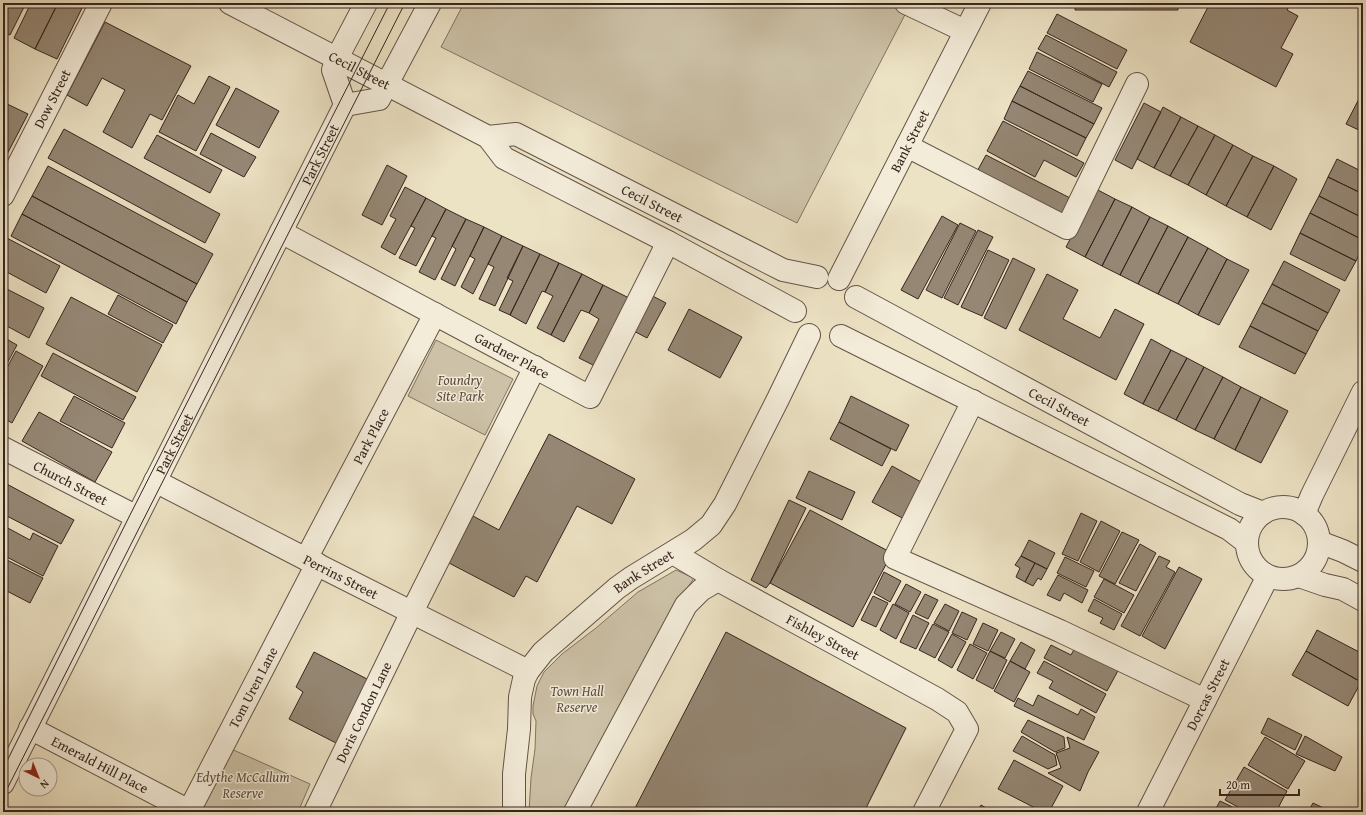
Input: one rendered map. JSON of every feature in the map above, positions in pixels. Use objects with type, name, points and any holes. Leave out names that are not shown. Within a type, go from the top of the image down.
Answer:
[{"type":"street","name":"Dow Street","points":[[4,188],[101,3]]},
{"type":"street","name":"Cecil Street","points":[[230,3],[488,137],[504,158],[668,242],[795,311]]},
{"type":"street","points":[[366,3],[337,58],[334,70],[345,105],[379,99],[430,3]]},
{"type":"street","points":[[906,3],[966,31]]},
{"type":"street","name":"Bank Street","points":[[839,279],[980,3]]},
{"type":"street","points":[[907,146],[1067,228],[1137,84]]},
{"type":"street","name":"Park Street","points":[[3,782],[345,105]]},
{"type":"street","name":"Cecil Street","points":[[488,137],[516,134],[783,270],[817,277]]},
{"type":"street","name":"Gardner Place","points":[[281,232],[590,397],[668,242]]},
{"type":"street","points":[[829,276],[839,279],[851,288],[856,298],[858,308],[855,320],[850,329],[841,336],[831,339],[819,339],[800,327],[795,316],[794,305],[799,291],[807,283],[817,277],[829,276]]},
{"type":"street","name":"Cecil Street","points":[[856,298],[1240,504],[1263,513]]},
{"type":"street","name":"Park Place","points":[[311,562],[435,314]]},
{"type":"street","name":"Bank Street","points":[[514,812],[514,774],[518,742],[520,697],[524,679],[528,671],[535,660],[552,644],[617,588],[693,540],[708,528],[721,511],[809,334]]},
{"type":"street","points":[[841,336],[1229,529],[1246,542]]},
{"type":"street","name":"Doris Condon Lane","points":[[315,812],[412,612],[535,367]]},
{"type":"street","points":[[1304,514],[1363,392]]},
{"type":"street","points":[[973,401],[895,558],[1060,631],[1204,700]]},
{"type":"street","points":[[1095,462],[1109,434]]},
{"type":"street","name":"Church Street","points":[[5,455],[137,517]]},
{"type":"street","name":"Perrins Street","points":[[155,480],[311,562],[528,671]]},
{"type":"street","points":[[1284,507],[1295,509],[1304,514],[1315,526],[1319,542],[1318,552],[1314,562],[1299,576],[1289,579],[1278,579],[1268,576],[1259,570],[1252,562],[1246,542],[1254,520],[1263,513],[1273,508],[1284,507]]},
{"type":"street","points":[[1319,542],[1343,551],[1363,561]]},
{"type":"street","name":"Fishley Street","points":[[673,553],[718,580],[937,699],[957,712],[967,729],[924,812]]},
{"type":"street","name":"Tom Uren Lane","points":[[190,812],[311,562]]},
{"type":"street","name":"Dorcas Street","points":[[1148,812],[1268,576]]},
{"type":"street","points":[[1299,576],[1325,585],[1343,589],[1363,600]]},
{"type":"street","points":[[575,812],[686,605],[701,590],[718,580]]},
{"type":"street","name":"Emerald Hill Place","points":[[30,728],[190,812]]},
{"type":"green space","points":[[464,3],[911,3],[797,223],[441,47]]},
{"type":"green space","name":"Foundry Site Park","points":[[436,340],[513,379],[485,435],[408,396]]},
{"type":"green space","name":"Town Hall Reserve","points":[[676,570],[694,578],[671,613],[567,812],[529,812],[531,778],[535,749],[536,721],[533,714],[533,706],[537,686],[544,672],[562,654],[596,628],[638,592]]},
{"type":"green space","name":"Edythe McCallum Reserve","points":[[229,748],[310,784],[298,812],[200,812]]},
{"type":"building","points":[[4,3],[26,3],[10,35],[3,32]]},
{"type":"building","points":[[31,3],[58,3],[35,49],[14,38]]},
{"type":"building","points":[[58,3],[84,4],[57,59],[35,49]]},
{"type":"building","points":[[1075,3],[1178,3],[1178,10],[1075,10]]},
{"type":"building","points":[[1210,3],[1291,3],[1287,10],[1298,16],[1281,48],[1293,54],[1276,87],[1190,42]]},
{"type":"building","points":[[1057,14],[1127,50],[1117,69],[1047,33]]},
{"type":"building","points":[[105,22],[191,66],[162,120],[150,114],[132,148],[103,132],[125,90],[102,78],[87,106],[67,95]]},
{"type":"building","points":[[1046,35],[1117,72],[1109,87],[1038,49]]},
{"type":"building","points":[[1037,52],[1102,84],[1093,102],[1029,69]]},
{"type":"building","points":[[1028,71],[1102,108],[1094,124],[1020,86]]},
{"type":"building","points":[[209,76],[230,87],[196,151],[159,132],[178,95],[194,104]]},
{"type":"building","points":[[1020,86],[1094,124],[1086,138],[1012,101]]},
{"type":"building","points":[[236,88],[279,111],[259,148],[216,125]]},
{"type":"building","points":[[1363,91],[1363,132],[1346,124]]},
{"type":"building","points":[[1012,101],[1086,138],[1077,156],[1004,119]]},
{"type":"building","points":[[3,102],[28,114],[3,162]]},
{"type":"building","points":[[1144,103],[1161,112],[1132,169],[1115,160]]},
{"type":"building","points":[[1163,107],[1181,117],[1154,168],[1137,159]]},
{"type":"building","points":[[1181,117],[1198,126],[1170,176],[1154,168]]},
{"type":"building","points":[[1003,121],[1084,163],[1076,177],[1044,160],[1035,177],[987,151]]},
{"type":"building","points":[[1198,126],[1215,135],[1188,185],[1170,176]]},
{"type":"building","points":[[64,129],[220,214],[205,243],[48,158]]},
{"type":"building","points":[[211,133],[256,157],[244,177],[200,154]]},
{"type":"building","points":[[157,135],[222,170],[210,193],[144,158]]},
{"type":"building","points":[[1215,135],[1233,145],[1206,195],[1188,185]]},
{"type":"building","points":[[1233,145],[1253,156],[1226,206],[1206,195]]},
{"type":"building","points":[[986,155],[1072,199],[1061,221],[974,177]]},
{"type":"building","points":[[1253,156],[1274,166],[1247,217],[1226,206]]},
{"type":"building","points":[[1337,159],[1363,172],[1363,194],[1328,177]]},
{"type":"building","points":[[387,165],[407,176],[382,225],[362,215]]},
{"type":"building","points":[[48,166],[213,254],[197,284],[32,196]]},
{"type":"building","points":[[1274,166],[1297,179],[1271,230],[1247,217]]},
{"type":"building","points":[[1328,177],[1363,194],[1363,218],[1319,196]]},
{"type":"building","points":[[405,187],[426,198],[395,255],[381,247],[396,219],[390,216]]},
{"type":"building","points":[[1096,189],[1115,199],[1085,257],[1066,247]]},
{"type":"building","points":[[32,196],[197,284],[187,302],[22,214]]},
{"type":"building","points":[[1319,196],[1363,218],[1363,240],[1310,213]]},
{"type":"building","points":[[426,198],[446,209],[416,266],[399,258],[415,228],[411,226]]},
{"type":"building","points":[[1115,199],[1132,207],[1102,266],[1085,257]]},
{"type":"building","points":[[1132,207],[1150,217],[1120,275],[1102,266]]},
{"type":"building","points":[[446,209],[466,219],[435,280],[419,272],[436,238],[432,236]]},
{"type":"building","points":[[1310,213],[1363,240],[1363,247],[1356,261],[1300,233]]},
{"type":"building","points":[[22,214],[187,302],[176,324],[11,236]]},
{"type":"building","points":[[942,216],[958,225],[918,299],[901,290]]},
{"type":"building","points":[[1150,217],[1168,226],[1138,284],[1120,275]]},
{"type":"building","points":[[466,219],[484,227],[455,286],[441,279],[456,249],[452,246]]},
{"type":"building","points":[[960,223],[976,231],[942,298],[926,290]]},
{"type":"building","points":[[1168,226],[1188,237],[1158,294],[1138,284]]},
{"type":"building","points":[[484,227],[502,236],[473,294],[461,287],[475,259],[470,256]]},
{"type":"building","points":[[978,230],[993,237],[958,305],[944,298]]},
{"type":"building","points":[[1300,233],[1356,261],[1345,281],[1290,254]]},
{"type":"building","points":[[3,236],[60,266],[46,293],[3,270]]},
{"type":"building","points":[[502,236],[523,246],[495,306],[479,299],[494,267],[488,264]]},
{"type":"building","points":[[1188,237],[1208,248],[1178,304],[1158,294]]},
{"type":"building","points":[[523,246],[540,254],[510,315],[499,310],[513,281],[507,278]]},
{"type":"building","points":[[1208,248],[1227,259],[1198,315],[1178,304]]},
{"type":"building","points":[[988,250],[1009,260],[982,316],[961,307]]},
{"type":"building","points":[[540,254],[559,263],[545,292],[542,291],[526,324],[510,315]]},
{"type":"building","points":[[1013,258],[1035,269],[1006,329],[984,318]]},
{"type":"building","points":[[1227,259],[1249,270],[1219,325],[1198,315]]},
{"type":"building","points":[[1284,261],[1340,290],[1328,313],[1272,284]]},
{"type":"building","points":[[559,263],[582,274],[551,335],[537,328],[553,296],[545,292]]},
{"type":"building","points":[[582,274],[603,285],[589,313],[581,310],[564,342],[551,335]]},
{"type":"building","points":[[1047,274],[1078,290],[1063,319],[1100,338],[1115,309],[1144,324],[1116,380],[1019,330]]},
{"type":"building","points":[[1272,284],[1328,313],[1318,331],[1262,303]]},
{"type":"building","points":[[603,285],[631,299],[597,367],[579,358],[599,319],[589,313]]},
{"type":"building","points":[[3,287],[44,308],[29,338],[3,324]]},
{"type":"building","points":[[647,293],[666,303],[647,338],[628,328]]},
{"type":"building","points":[[118,295],[173,325],[163,343],[108,314]]},
{"type":"building","points":[[71,297],[162,345],[137,392],[46,344]]},
{"type":"building","points":[[1262,303],[1318,331],[1306,354],[1250,326]]},
{"type":"building","points":[[689,309],[742,337],[720,378],[668,350]]},
{"type":"building","points":[[1250,326],[1306,354],[1295,374],[1239,347]]},
{"type":"building","points":[[3,337],[17,345],[3,371]]},
{"type":"building","points":[[1151,339],[1171,350],[1143,404],[1124,394]]},
{"type":"building","points":[[1171,350],[1187,358],[1158,411],[1143,404]]},
{"type":"building","points":[[16,351],[43,366],[12,423],[3,418],[3,375]]},
{"type":"building","points":[[53,353],[136,397],[123,420],[41,376]]},
{"type":"building","points":[[1187,358],[1204,367],[1176,420],[1158,411]]},
{"type":"building","points":[[1204,367],[1223,377],[1195,430],[1176,420]]},
{"type":"building","points":[[1223,377],[1241,387],[1214,439],[1195,430]]},
{"type":"building","points":[[1241,387],[1261,397],[1235,450],[1214,439]]},
{"type":"building","points":[[74,396],[125,423],[112,448],[60,421]]},
{"type":"building","points":[[851,396],[909,425],[896,451],[839,422]]},
{"type":"building","points":[[1261,397],[1288,411],[1261,463],[1235,450]]},
{"type":"building","points":[[39,412],[112,452],[95,482],[22,441]]},
{"type":"building","points":[[839,422],[891,449],[882,466],[830,439]]},
{"type":"building","points":[[549,434],[635,479],[612,524],[577,506],[537,582],[526,576],[514,597],[449,563],[473,516],[499,530]]},
{"type":"building","points":[[892,466],[923,483],[904,519],[872,502]]},
{"type":"building","points":[[809,471],[855,492],[842,520],[796,498]]},
{"type":"building","points":[[3,482],[74,520],[61,544],[3,514]]},
{"type":"building","points":[[789,500],[806,508],[770,583],[766,588],[751,580]]},
{"type":"building","points":[[810,510],[892,553],[853,627],[770,583]]},
{"type":"building","points":[[1081,513],[1097,521],[1078,561],[1062,554]]},
{"type":"building","points":[[1101,521],[1120,531],[1099,572],[1080,562]]},
{"type":"building","points":[[4,526],[30,540],[33,533],[58,546],[43,576],[3,555]]},
{"type":"building","points":[[1122,532],[1139,540],[1115,584],[1099,576]]},
{"type":"building","points":[[1029,540],[1055,553],[1047,569],[1021,556]]},
{"type":"building","points":[[1140,544],[1156,553],[1136,591],[1119,583]]},
{"type":"building","points":[[1021,556],[1035,563],[1025,582],[1016,577],[1020,568],[1015,565]]},
{"type":"building","points":[[1159,556],[1170,561],[1166,567],[1175,572],[1140,636],[1121,626]]},
{"type":"building","points":[[1065,557],[1094,571],[1086,587],[1057,573]]},
{"type":"building","points":[[3,558],[43,578],[30,603],[3,589]]},
{"type":"building","points":[[1035,563],[1047,569],[1041,580],[1038,578],[1033,586],[1025,582]]},
{"type":"building","points":[[1179,567],[1202,579],[1165,649],[1142,636]]},
{"type":"building","points":[[884,572],[901,581],[890,602],[874,593]]},
{"type":"building","points":[[1058,575],[1088,590],[1082,603],[1064,593],[1060,601],[1047,595]]},
{"type":"building","points":[[1104,579],[1134,595],[1124,613],[1094,597]]},
{"type":"building","points":[[906,584],[921,592],[910,612],[895,604]]},
{"type":"building","points":[[925,594],[938,600],[928,619],[915,613]]},
{"type":"building","points":[[873,596],[888,603],[876,627],[861,620]]},
{"type":"building","points":[[1094,599],[1122,614],[1114,630],[1100,623],[1103,618],[1088,611]]},
{"type":"building","points":[[893,604],[909,613],[896,639],[880,630]]},
{"type":"building","points":[[945,604],[959,611],[949,631],[934,623]]},
{"type":"building","points":[[962,612],[977,619],[967,640],[952,633]]},
{"type":"building","points":[[913,615],[929,623],[916,649],[900,642]]},
{"type":"building","points":[[983,623],[998,630],[988,651],[973,644]]},
{"type":"building","points":[[933,624],[949,632],[935,658],[919,650]]},
{"type":"building","points":[[1317,630],[1363,654],[1363,679],[1361,682],[1306,651]]},
{"type":"building","points":[[726,632],[906,728],[864,812],[633,812]]},
{"type":"building","points":[[1001,632],[1015,639],[1005,658],[990,651]]},
{"type":"building","points":[[952,634],[966,642],[952,668],[938,660]]},
{"type":"building","points":[[1021,642],[1035,650],[1025,669],[1010,661]]},
{"type":"building","points":[[970,644],[987,653],[973,679],[957,670]]},
{"type":"building","points":[[1077,644],[1120,667],[1107,691],[1044,658],[1051,645],[1071,655]]},
{"type":"building","points":[[990,651],[1007,660],[993,689],[976,680]]},
{"type":"building","points":[[1306,651],[1361,682],[1348,706],[1292,675]]},
{"type":"building","points":[[314,652],[373,682],[352,711],[336,743],[289,719],[303,692],[296,687]]},
{"type":"building","points":[[1010,661],[1030,672],[1014,702],[994,691]]},
{"type":"building","points":[[1044,661],[1106,694],[1096,713],[1049,688],[1053,681],[1037,673]]},
{"type":"building","points":[[1038,695],[1078,715],[1081,709],[1095,717],[1084,740],[1014,706],[1018,698],[1033,706]]},
{"type":"building","points":[[1268,718],[1302,735],[1295,750],[1261,733]]},
{"type":"building","points":[[1028,720],[1064,737],[1065,748],[1055,752],[1021,732]]},
{"type":"building","points":[[1022,736],[1055,755],[1057,765],[1048,769],[1013,751]]},
{"type":"building","points":[[1305,736],[1342,757],[1335,771],[1296,754]]},
{"type":"building","points":[[1067,737],[1099,752],[1080,791],[1048,773],[1061,768],[1056,753],[1070,748]]},
{"type":"building","points":[[1265,737],[1305,761],[1288,789],[1248,765]]},
{"type":"building","points":[[1363,738],[1363,748],[1358,746]]},
{"type":"building","points":[[1014,760],[1063,786],[1049,812],[1043,812],[998,789]]},
{"type":"building","points":[[1244,767],[1287,791],[1276,812],[1247,812],[1225,800]]},
{"type":"building","points":[[1220,801],[1243,812],[1214,812]]},
{"type":"building","points":[[1313,803],[1332,812],[1308,812]]},
{"type":"building","points":[[981,805],[993,812],[977,812]]},
{"type":"tram line","points":[[3,769],[390,3]]},
{"type":"tram line","points":[[3,797],[405,3]]}]
